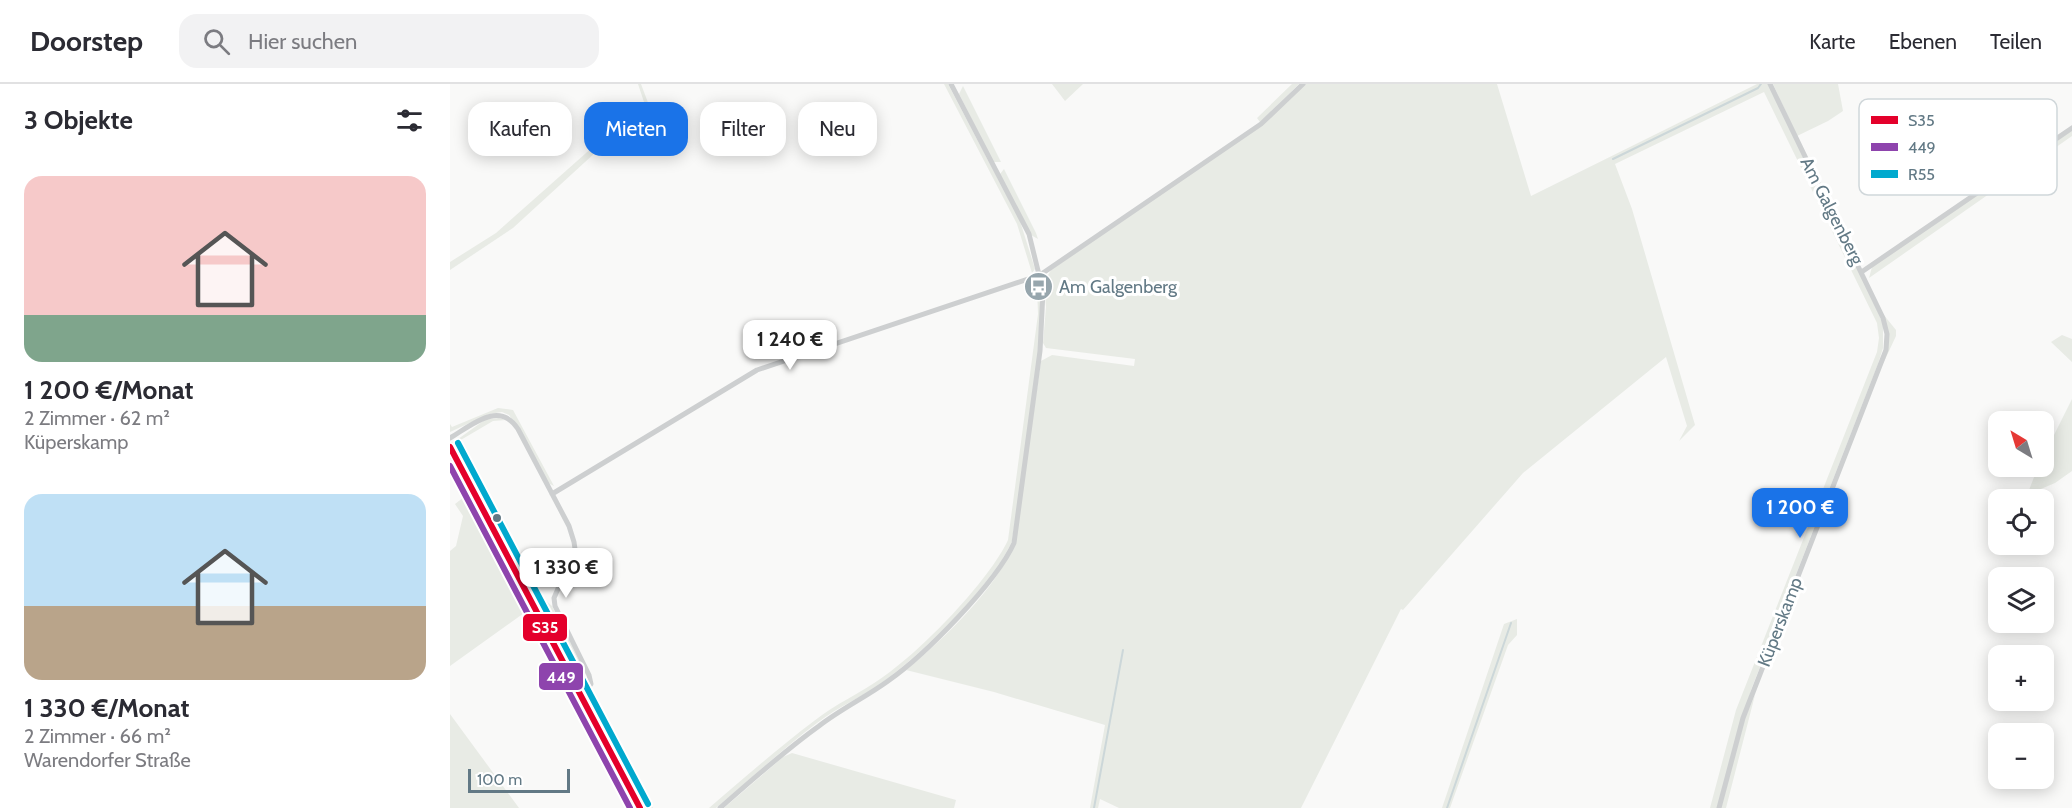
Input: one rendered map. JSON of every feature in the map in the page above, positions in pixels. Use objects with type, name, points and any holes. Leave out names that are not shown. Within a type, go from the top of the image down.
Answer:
[{"type":"main road","points":[[450,447],[640,808]]},
{"type":"street","points":[[720,808],[819,725],[888,681],[909,664],[991,580],[1007,558],[1016,532],[1040,351],[1044,303],[1040,275],[1029,234],[951,84]]},
{"type":"street","points":[[552,494],[757,370],[1040,275],[1261,124],[1303,84]]},
{"type":"street","name":"Am Galgenberg","points":[[1770,84],[1863,271],[1974,195]]},
{"type":"street","name":"Am Galgenberg","points":[[2057,138],[2072,128]]},
{"type":"street","name":"Küperskamp","points":[[1719,808],[1743,718],[1886,350],[1887,334],[1883,318],[1863,271]]},
{"type":"street","points":[[450,438],[487,417],[501,414],[507,416],[518,429],[552,494],[574,542],[573,556],[554,598],[558,618],[589,675],[591,684],[581,695]]},
{"type":"shaded area","points":[[638,84],[641,84],[648,102],[644,102]]},
{"type":"shaded area","points":[[944,84],[948,84],[1020,221],[1035,269],[1032,273],[1017,224]]},
{"type":"shaded area","points":[[1052,84],[1083,84],[1065,101]]},
{"type":"shaded area","points":[[1292,84],[1299,84],[1260,122],[1257,118]]},
{"type":"shaded area","points":[[1305,84],[1497,84],[1531,196],[1757,84],[1768,84],[1860,271],[1883,324],[1883,348],[1751,690],[1717,808],[1710,808],[1736,710],[1877,352],[1879,338],[1877,323],[1764,92],[1615,164],[1632,209],[1695,425],[1679,441],[1687,426],[1666,357],[1523,473],[1403,610],[1401,609],[1301,808],[1119,808],[1100,799],[1098,808],[1090,808],[1105,725],[994,692],[906,670],[953,628],[983,594],[1007,559],[1015,542],[1041,361],[1052,355],[1134,366],[1135,359],[1046,348],[1043,343],[1046,307],[1044,282],[1051,270],[1262,125]]},
{"type":"shaded area","points":[[1773,84],[1838,84],[1843,111],[1797,136]]},
{"type":"shaded area","points":[[963,86],[1001,162],[993,162],[959,94]]},
{"type":"shaded area","points":[[2072,129],[2072,136],[2057,146],[2057,139]]},
{"type":"shaded area","points":[[584,155],[592,156],[513,228],[450,270],[450,262],[496,233]]},
{"type":"shaded area","points":[[1004,169],[1038,239],[1031,235],[1000,174]]},
{"type":"shaded area","points":[[1976,195],[1988,195],[1869,278],[1872,267]]},
{"type":"shaded area","points":[[1031,281],[1038,284],[1041,302],[1038,367],[1012,541],[1003,558],[957,616],[902,667],[879,685],[817,723],[716,808],[709,808],[814,721],[899,665],[953,614],[999,557],[1008,540],[1038,314],[1037,287]]},
{"type":"shaded area","points":[[1883,314],[1896,330],[1896,336],[1882,366],[1887,350]]},
{"type":"shaded area","points":[[2062,335],[2072,339],[2072,362],[2051,342]]},
{"type":"shaded area","points":[[2072,399],[2072,471],[2055,483],[2041,489],[2029,489],[2034,477],[2054,477],[2054,435]]},
{"type":"shaded area","points":[[498,408],[513,410],[554,486],[548,483],[518,427],[509,415],[502,412],[489,414],[450,432],[450,424],[452,427]]},
{"type":"shaded area","points":[[486,419],[506,420],[493,421],[459,441],[506,524],[502,526],[544,599],[552,606],[587,676],[586,687],[583,687],[454,442]]},
{"type":"shaded area","points":[[468,494],[626,794],[624,801],[524,613],[450,666],[450,551],[456,546],[463,516],[455,504]]},
{"type":"shaded area","points":[[1517,619],[1517,635],[1508,645],[1450,808],[1442,808],[1504,624]]},
{"type":"shaded area","points":[[590,692],[653,808],[647,808],[588,696]]},
{"type":"shaded area","points":[[1755,695],[1726,808],[1721,808],[1745,718]]},
{"type":"shaded area","points":[[450,714],[519,808],[450,808]]},
{"type":"shaded area","points":[[792,753],[956,800],[954,808],[724,808],[783,757]]},
{"type":"waterway","points":[[1613,159],[1758,88],[1761,84]]},
{"type":"waterway","points":[[1447,808],[1511,623]]},
{"type":"waterway","points":[[1094,808],[1123,650]]},
{"type":"transit line","name":"R55","points":[[458,443],[648,804]]},
{"type":"transit line","name":"S35","points":[[450,447],[640,808]]},
{"type":"transit line","name":"449","points":[[450,466],[630,808]]},
{"type":"place","name":"Am Galgenberg","points":[[1038,287]]}]
